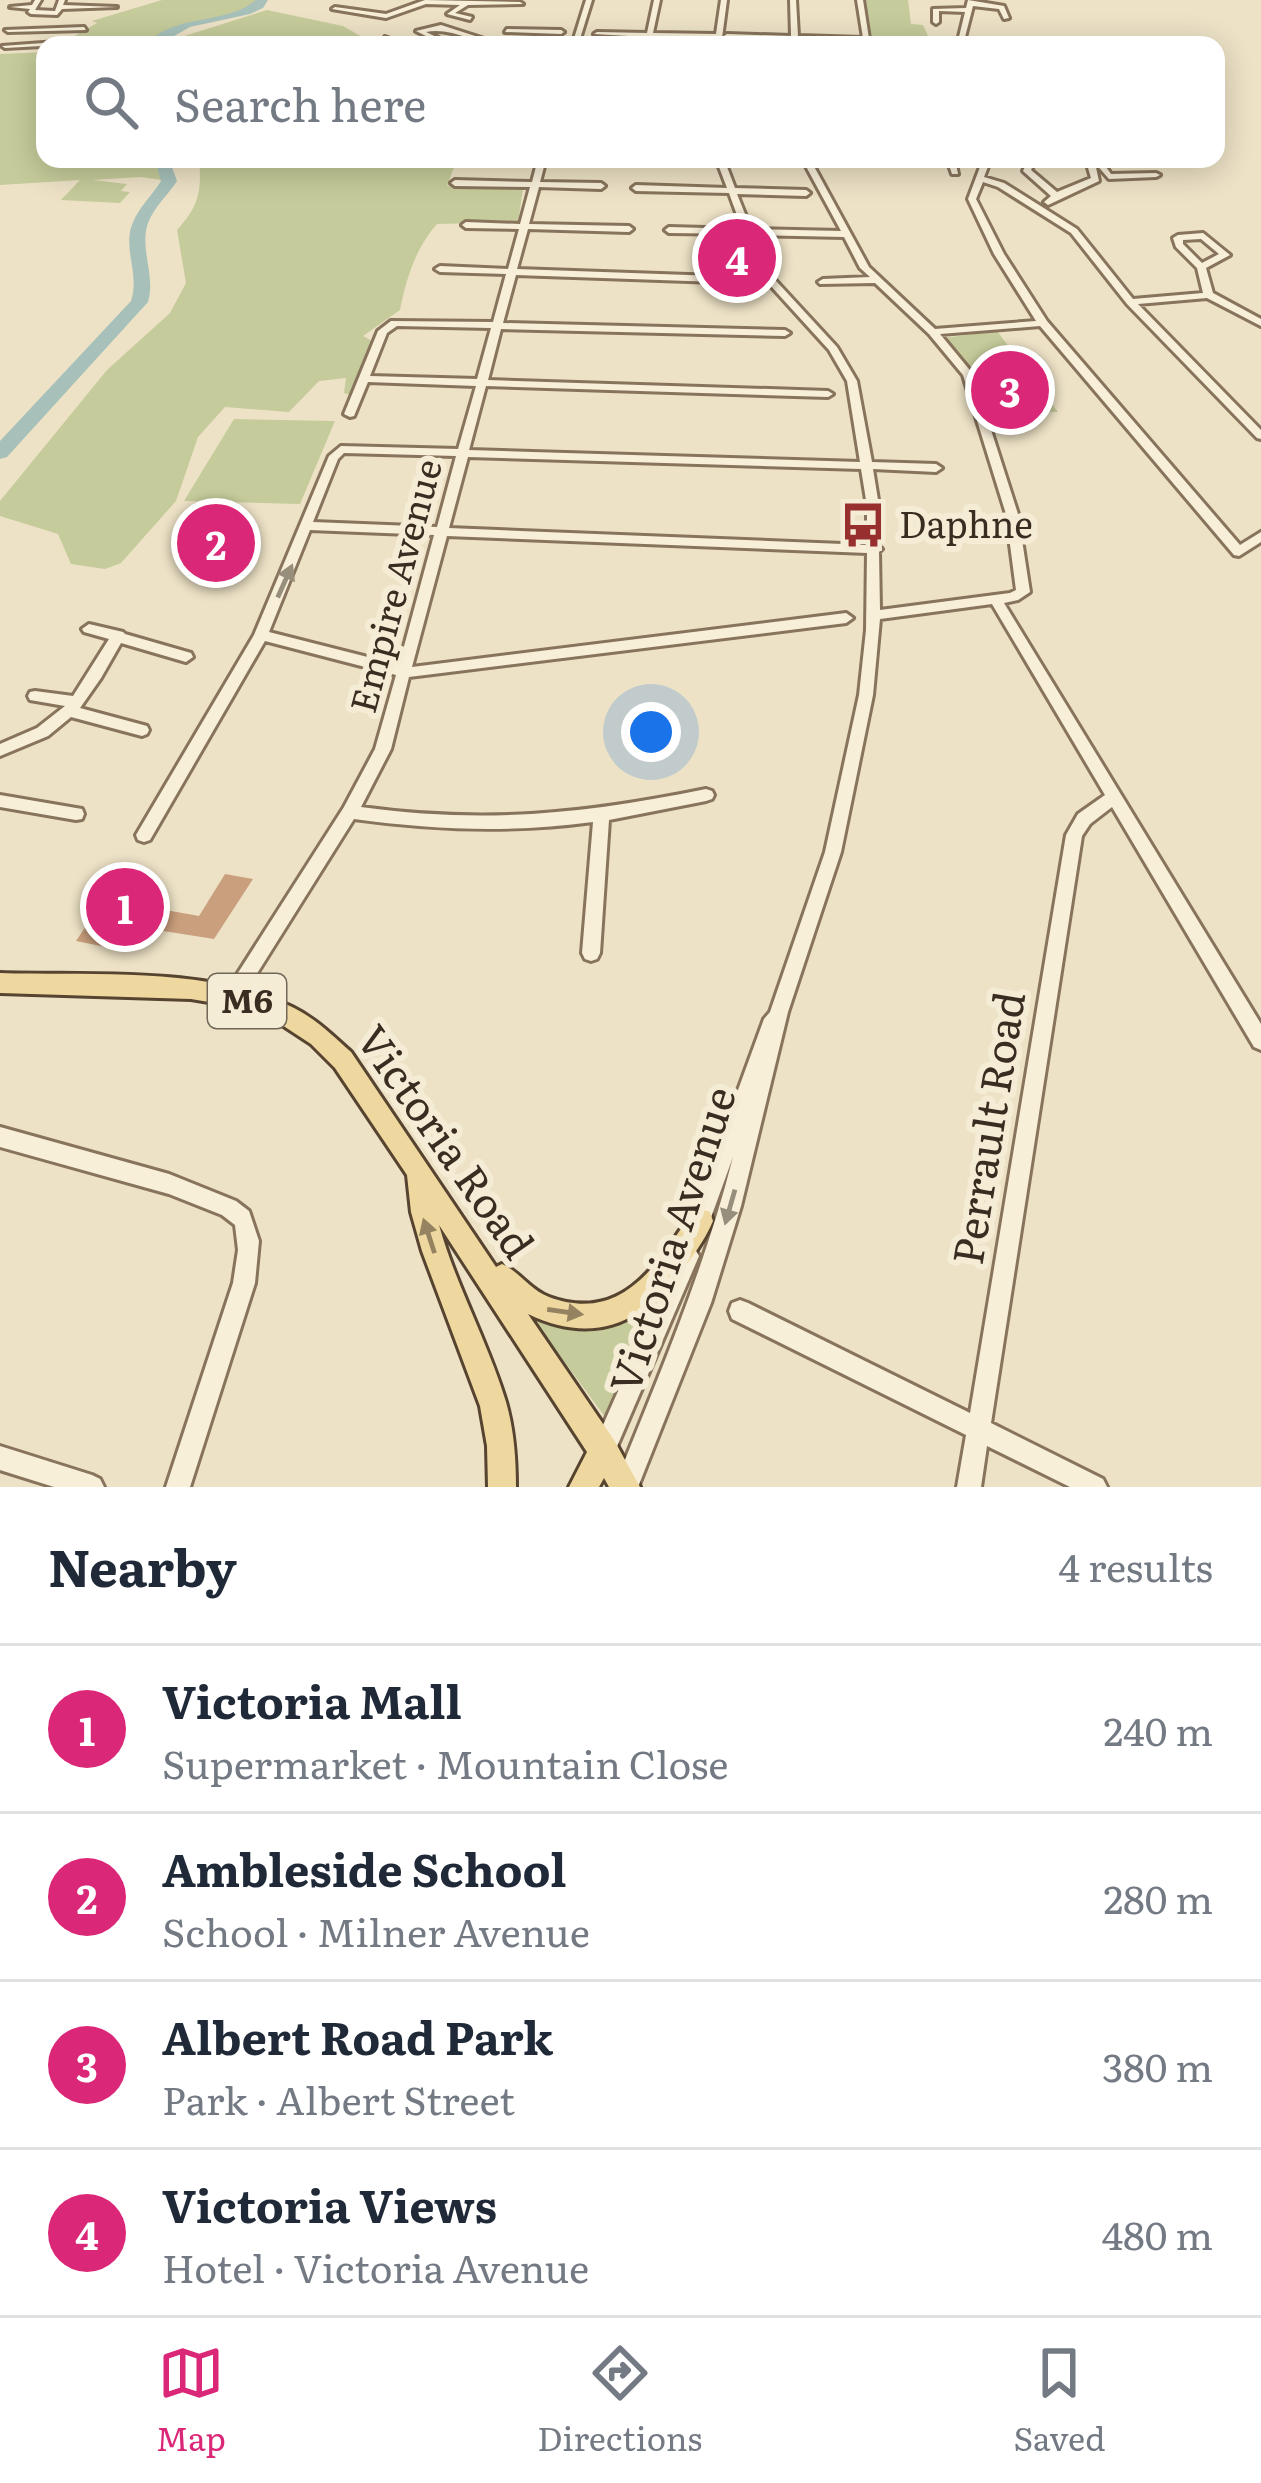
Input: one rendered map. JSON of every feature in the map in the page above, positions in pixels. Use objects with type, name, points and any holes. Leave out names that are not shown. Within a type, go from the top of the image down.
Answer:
[{"type":"main road","name":"Victoria Road","points":[[0,983],[191,989],[233,996],[286,1015],[319,1037],[343,1060],[419,1171],[626,1487]]},
{"type":"main road","points":[[419,1171],[420,1208],[429,1238],[495,1411],[503,1450],[502,1487]]},
{"type":"main road","points":[[472,1250],[494,1265],[512,1290],[536,1306],[566,1314],[605,1313],[634,1303],[650,1289],[701,1221]]},
{"type":"main road","points":[[583,1487],[604,1450]]},
{"type":"street","points":[[578,36],[590,0]]},
{"type":"street","points":[[650,34],[657,0]]},
{"type":"street","points":[[722,36],[724,0]]},
{"type":"street","points":[[793,0],[795,36]]},
{"type":"street","points":[[860,0],[866,36]]},
{"type":"street","points":[[334,9],[383,16],[419,2],[490,10]]},
{"type":"street","points":[[470,18],[450,13],[464,6],[521,2],[504,36]]},
{"type":"street","points":[[14,7],[35,3],[32,12],[114,7]]},
{"type":"street","points":[[962,36],[970,5]]},
{"type":"street","points":[[936,22],[936,6],[1003,7],[1006,17]]},
{"type":"street","points":[[396,12],[413,15]]},
{"type":"street","points":[[11,20],[2,47],[36,45]]},
{"type":"street","points":[[428,36],[418,32],[441,27],[470,36]]},
{"type":"street","points":[[8,30],[84,28]]},
{"type":"street","points":[[507,31],[561,32]]},
{"type":"street","points":[[597,34],[698,36]]},
{"type":"street","name":"Empire Avenue","points":[[233,996],[350,812],[383,749],[539,168]]},
{"type":"street","name":"Victoria Avenue","points":[[626,1487],[700,1303],[779,1012],[836,838],[866,695],[874,615],[876,549],[869,465],[856,395],[844,365],[772,286],[723,168]]},
{"type":"street","points":[[811,168],[866,268],[964,368],[1012,514],[1023,592],[874,615]]},
{"type":"street","points":[[954,168],[955,172]]},
{"type":"street","points":[[984,168],[971,193],[976,208],[1043,323],[1239,552],[1261,536]]},
{"type":"street","points":[[1029,168],[1052,199],[1096,178],[1095,168]]},
{"type":"street","points":[[1101,168],[1109,177],[1156,175]]},
{"type":"street","points":[[980,178],[1000,184],[1074,231],[1130,302],[1261,436]]},
{"type":"street","points":[[455,183],[602,186]]},
{"type":"street","points":[[636,188],[806,193]]},
{"type":"street","points":[[466,225],[629,230]]},
{"type":"street","points":[[669,230],[845,234]]},
{"type":"street","points":[[1201,267],[1225,254],[1199,235],[1178,238],[1201,267],[1209,296]]},
{"type":"street","points":[[440,269],[717,279]]},
{"type":"street","points":[[823,282],[879,280]]},
{"type":"street","points":[[1130,302],[1209,296],[1261,323]]},
{"type":"street","points":[[933,332],[1043,323]]},
{"type":"street","points":[[350,415],[388,325],[785,333]]},
{"type":"street","points":[[367,379],[828,394]]},
{"type":"street","points":[[144,836],[261,635],[333,458],[341,449],[936,468]]},
{"type":"street","points":[[309,526],[876,549]]},
{"type":"street","points":[[995,599],[1261,1041]]},
{"type":"street","points":[[261,635],[405,672],[846,618]]},
{"type":"street","points":[[89,629],[186,657]]},
{"type":"street","points":[[0,749],[40,737],[73,706],[118,635]]},
{"type":"street","points":[[34,695],[142,730]]},
{"type":"street","points":[[350,812],[448,825],[601,819],[706,795]]},
{"type":"street","name":"Perrault Road","points":[[969,1487],[1074,835],[1084,819],[1113,796]]},
{"type":"street","points":[[0,801],[76,814]]},
{"type":"street","points":[[591,953],[601,819]]},
{"type":"street","name":"Victoria Avenue","points":[[604,1450],[701,1221],[762,1043],[779,1012]]},
{"type":"street","points":[[0,1136],[199,1194],[233,1207],[244,1220],[248,1258],[244,1283],[178,1487]]},
{"type":"street","points":[[740,1311],[1095,1487]]},
{"type":"street","points":[[0,1457],[92,1487]]},
{"type":"green space","points":[[162,0],[262,0],[246,11],[187,24],[160,36],[75,36],[97,23],[92,21]]},
{"type":"green space","points":[[862,0],[908,0],[911,24],[923,25],[928,36],[868,36]]},
{"type":"green space","points":[[267,10],[343,26],[360,36],[184,36]]},
{"type":"green space","points":[[36,52],[36,168],[165,168],[169,181],[141,177],[93,180],[127,184],[121,191],[130,192],[120,203],[61,200],[80,180],[0,185],[0,54]]},
{"type":"green space","points":[[199,168],[454,168],[447,186],[523,189],[518,222],[437,224],[413,264],[400,310],[363,336],[372,341],[350,395],[344,393],[346,378],[319,381],[289,412],[225,407],[198,437],[176,501],[121,563],[105,569],[71,564],[58,534],[0,516],[0,501],[107,370],[170,313],[186,283],[177,230],[197,198]]},
{"type":"green space","points":[[997,331],[1058,412],[985,412],[970,369],[944,338]]},
{"type":"green space","points":[[234,419],[335,421],[300,504],[184,501]]},
{"type":"green space","points":[[663,1297],[605,1417],[525,1308],[566,1326],[597,1330],[626,1320]]},
{"type":"building","points":[[225,874],[253,879],[214,939],[138,927],[111,948],[76,941],[104,899],[199,916]]},
{"type":"waterway","points":[[160,36],[187,24],[246,11],[262,0]]},
{"type":"waterway","points":[[0,453],[139,302],[144,280],[138,234],[143,218],[169,181],[165,168]]},
{"type":"place","name":"Victoria Views","points":[[737,258]]},
{"type":"place","name":"Albert Road Park","points":[[1010,390]]},
{"type":"place","name":"Daphne","points":[[863,525]]},
{"type":"place","name":"Ambleside School","points":[[216,543]]},
{"type":"place","name":"Victoria Mall","points":[[125,907]]}]
